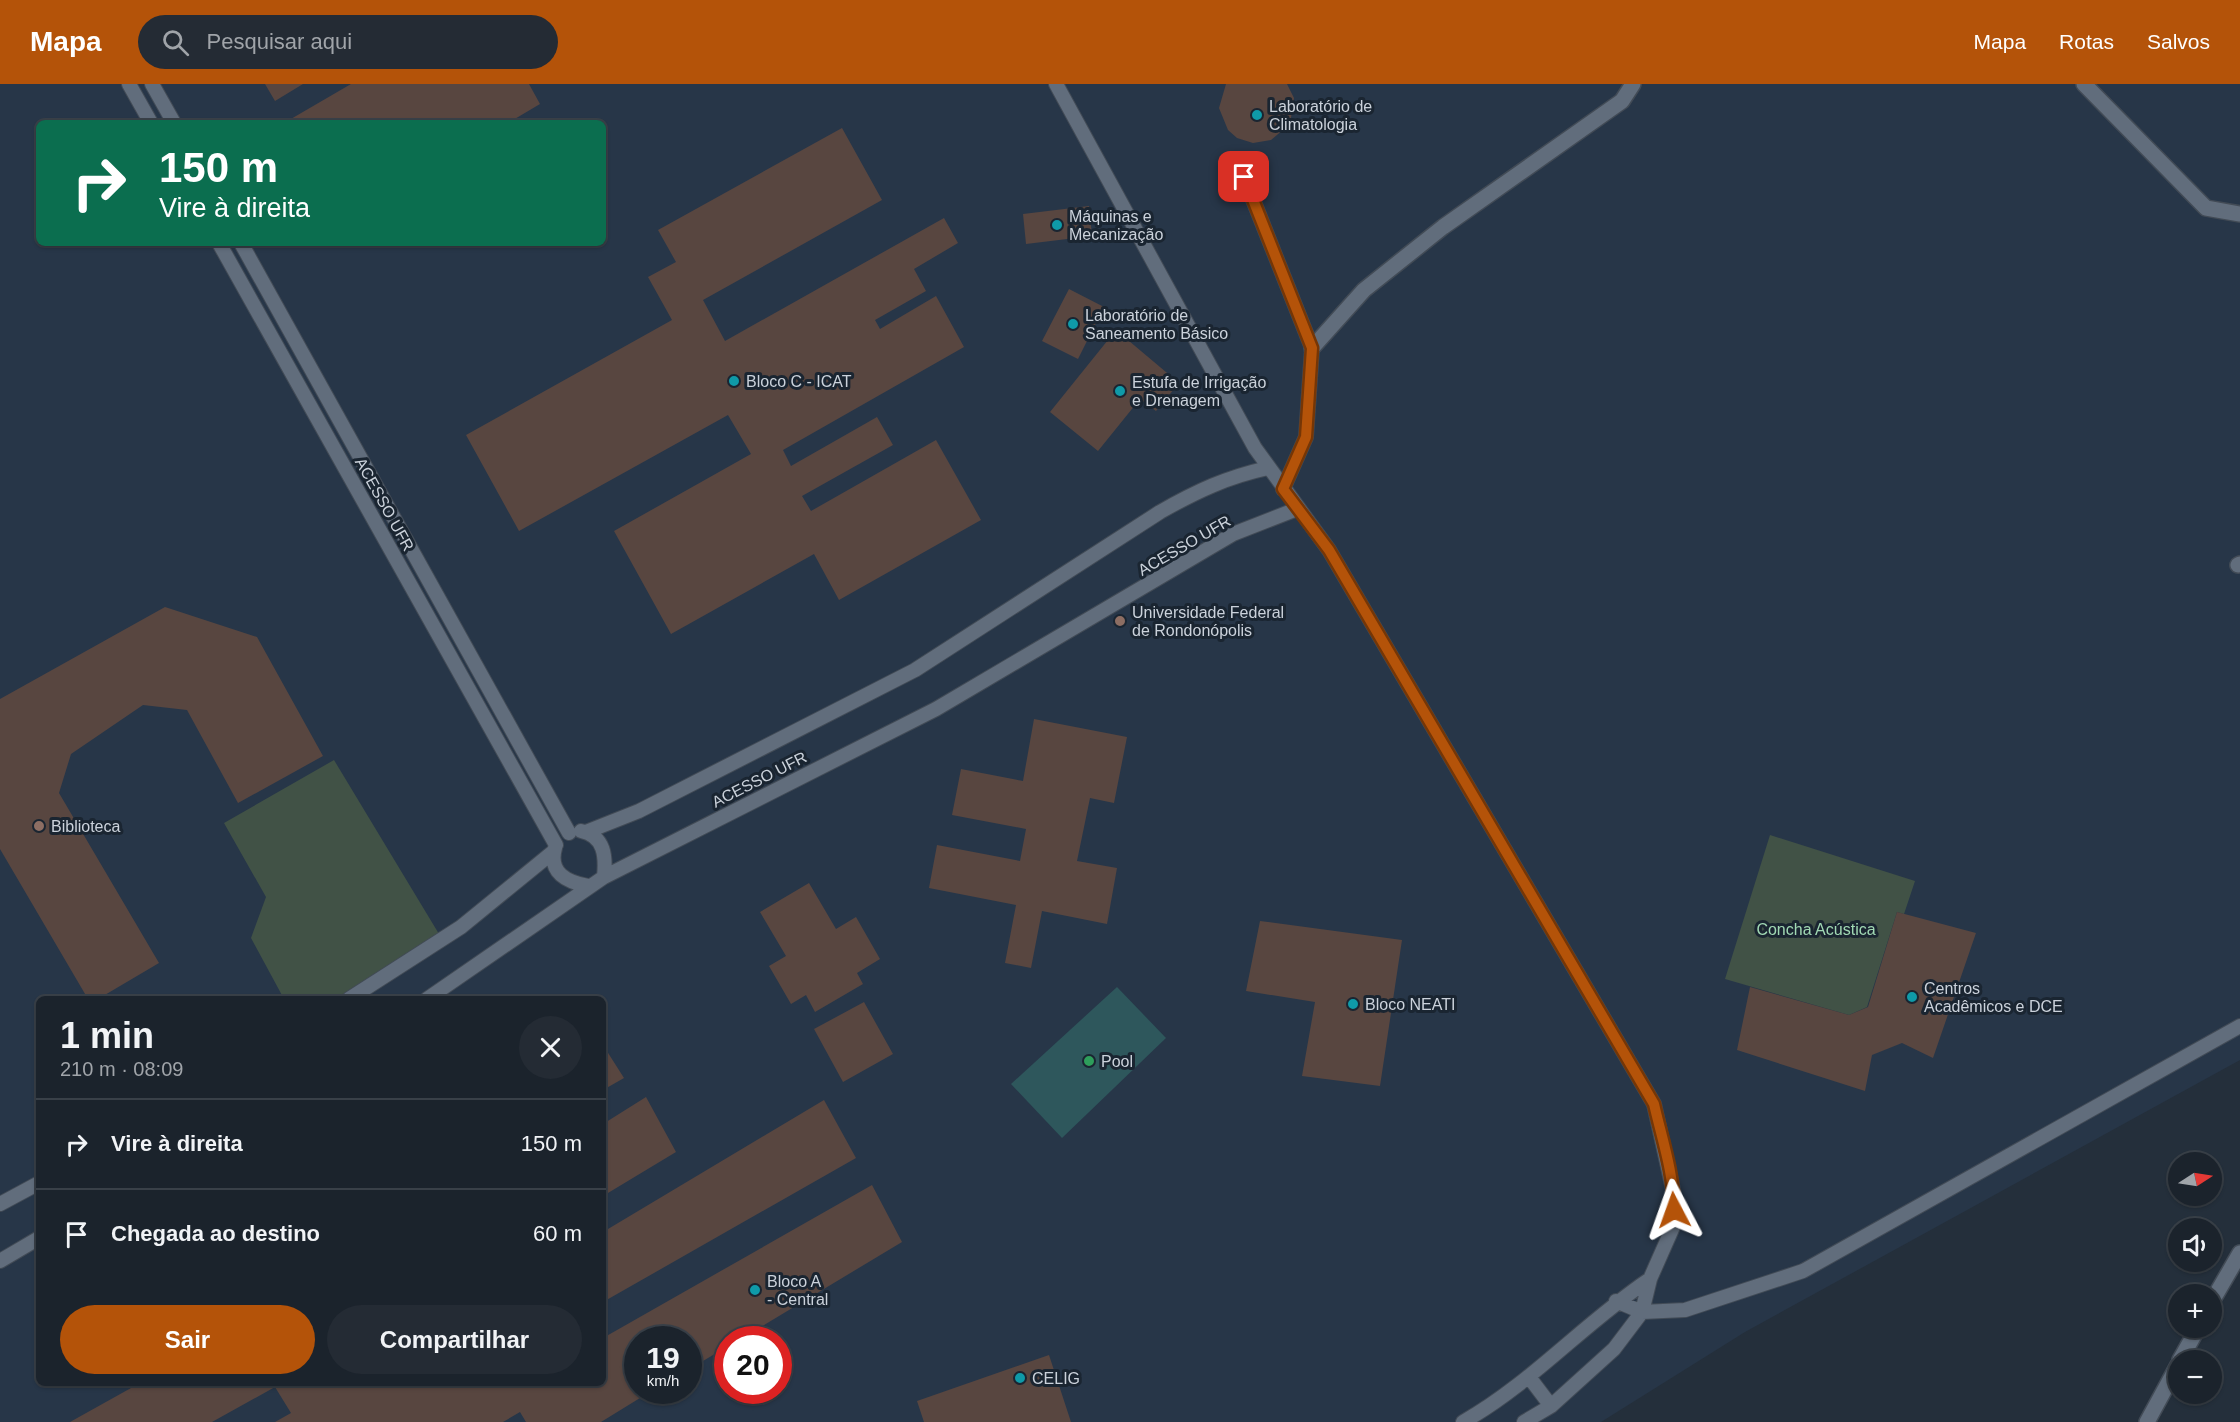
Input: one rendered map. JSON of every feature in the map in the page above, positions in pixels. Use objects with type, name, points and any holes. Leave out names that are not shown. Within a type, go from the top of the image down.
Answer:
[{"type":"street","points":[[1312,348],[1364,291],[1443,227],[1622,101],[1633,84]]},
{"type":"street","points":[[2084,84],[2206,208],[2240,214]]},
{"type":"street","points":[[2222,1284],[2240,1253]]},
{"type":"street","points":[[2148,1422],[2168,1384]]},
{"type":"lane","points":[[129,84],[149,120]]},
{"type":"lane","points":[[152,84],[172,120]]},
{"type":"lane","points":[[1056,84],[1255,448],[1297,509],[1329,550],[1654,1104],[1674,1194],[1673,1227],[1650,1279],[1642,1312],[1614,1349],[1551,1406],[1524,1422]]},
{"type":"lane","points":[[1244,177],[1312,348],[1306,437],[1283,489]]},
{"type":"lane","name":"ACESSO UFR","points":[[221,246],[555,848],[553,862],[564,879],[588,886]]},
{"type":"lane","name":"ACESSO UFR","points":[[243,246],[569,833],[586,832],[639,811],[915,670],[1160,512],[1221,480],[1268,468]]},
{"type":"lane","name":"ACESSO UFR","points":[[431,996],[588,886],[936,709],[1233,534],[1297,509]]},
{"type":"lane","points":[[586,832],[594,836],[603,848],[604,877]]},
{"type":"lane","points":[[355,996],[461,927],[555,848],[569,833]]},
{"type":"lane","points":[[1616,1301],[1642,1312],[1685,1310],[1803,1270],[2240,1026]]},
{"type":"lane","points":[[0,1204],[36,1185]]},
{"type":"lane","points":[[0,1261],[36,1240]]},
{"type":"lane","points":[[1463,1422],[1529,1377],[1616,1301],[1650,1279]]},
{"type":"lane","points":[[1529,1377],[1551,1406]]},
{"type":"shaded area","name":"Universidade Federal de Rondonópolis","points":[[0,84],[2240,84],[2240,1060],[1745,1332],[1601,1422],[0,1422]]},
{"type":"shaded area","name":"Pool","points":[[1117,987],[1166,1038],[1062,1138],[1011,1084]]},
{"type":"green space","points":[[334,760],[439,934],[341,996],[282,996],[251,938],[266,897],[224,823]]},
{"type":"green space","name":"Concha Acústica","points":[[1770,835],[1915,881],[1904,914],[1897,912],[1867,1007],[1849,1015],[1725,979]]},
{"type":"building","points":[[265,84],[303,84],[275,101]]},
{"type":"building","points":[[351,84],[529,84],[540,104],[513,120],[289,120]]},
{"type":"building","name":"Laboratório de Climatologia","points":[[1226,84],[1287,84],[1294,98],[1290,124],[1271,140],[1253,143],[1237,138],[1228,130],[1219,108]]},
{"type":"building","name":"Bloco C - ICAT","points":[[842,128],[882,200],[703,300],[725,341],[944,218],[958,243],[914,269],[926,291],[875,320],[880,329],[936,296],[964,347],[783,450],[791,466],[877,417],[893,445],[802,496],[811,511],[936,440],[981,520],[839,600],[814,554],[671,634],[614,531],[751,454],[728,415],[519,531],[466,435],[672,320],[648,277],[676,262],[658,230]]},
{"type":"building","name":"Máquinas e Mecanização","points":[[1089,206],[1092,236],[1026,244],[1023,214]]},
{"type":"building","name":"Laboratório de Saneamento Básico","points":[[1069,289],[1104,307],[1078,359],[1042,341]]},
{"type":"building","name":"Estufa de Irrigação e Drenagem","points":[[1116,330],[1179,383],[1156,411],[1140,399],[1098,451],[1050,412]]},
{"type":"building","name":"Biblioteca","points":[[165,607],[257,637],[323,756],[238,803],[187,710],[143,705],[71,754],[59,793],[159,963],[103,996],[86,996],[0,849],[0,699]]},
{"type":"building","points":[[1034,719],[1127,737],[1114,803],[1090,798],[1077,861],[1117,868],[1107,924],[1042,911],[1031,968],[1005,963],[1016,905],[929,888],[937,845],[1020,861],[1026,829],[952,815],[961,769],[1023,781]]},
{"type":"building","points":[[809,883],[836,929],[856,917],[880,959],[857,973],[863,984],[815,1012],[806,995],[791,1004],[769,966],[786,956],[760,912]]},
{"type":"building","name":"Centros Acadêmicos e DCE","points":[[1897,912],[1976,933],[1933,1058],[1902,1043],[1872,1055],[1865,1091],[1737,1050],[1750,987],[1849,1015],[1868,1007]]},
{"type":"building","name":"Bloco NEATI","points":[[1260,921],[1402,940],[1380,1086],[1302,1076],[1315,1002],[1246,991]]},
{"type":"building","points":[[864,1002],[893,1054],[843,1082],[814,1029]]},
{"type":"building","points":[[606,1050],[624,1078],[606,1088]]},
{"type":"building","points":[[646,1097],[676,1152],[606,1194],[606,1122]]},
{"type":"building","points":[[824,1100],[856,1158],[606,1300],[606,1230]]},
{"type":"building","name":"Bloco A - Central","points":[[872,1185],[902,1242],[762,1326],[714,1326],[714,1354],[702,1362],[702,1326],[624,1326]]},
{"type":"building","name":"Bloco A - Central","points":[[624,1326],[624,1404],[630,1404],[601,1422],[526,1422],[520,1412],[503,1422],[275,1422],[291,1413],[275,1387],[212,1422],[70,1422],[135,1386],[606,1386],[606,1336]]},
{"type":"building","name":"CELIG","points":[[1049,1355],[1071,1422],[924,1422],[917,1401]]},
{"type":"place","name":"Laboratório de Climatologia","points":[[1257,115]]},
{"type":"place","name":"Máquinas e Mecanização","points":[[1057,225]]},
{"type":"place","name":"Laboratório de Saneamento Básico","points":[[1073,324]]},
{"type":"place","name":"Bloco C - ICAT","points":[[734,381]]},
{"type":"place","name":"Estufa de Irrigação e Drenagem","points":[[1120,391]]},
{"type":"place","name":"Universidade Federal de Rondonópolis","points":[[1120,621]]},
{"type":"place","name":"Biblioteca","points":[[39,826]]},
{"type":"place","name":"Centros Acadêmicos e DCE","points":[[1912,997]]},
{"type":"place","name":"Bloco NEATI","points":[[1353,1004]]},
{"type":"place","name":"Pool","points":[[1089,1061]]},
{"type":"place","name":"Bloco A - Central","points":[[755,1290]]},
{"type":"place","name":"CELIG","points":[[1020,1378]]},
{"type":"route","points":[[1244,177],[1312,348],[1306,437],[1283,489],[1329,550],[1654,1104],[1667,1155],[1674,1194],[1674,1210]]}]
